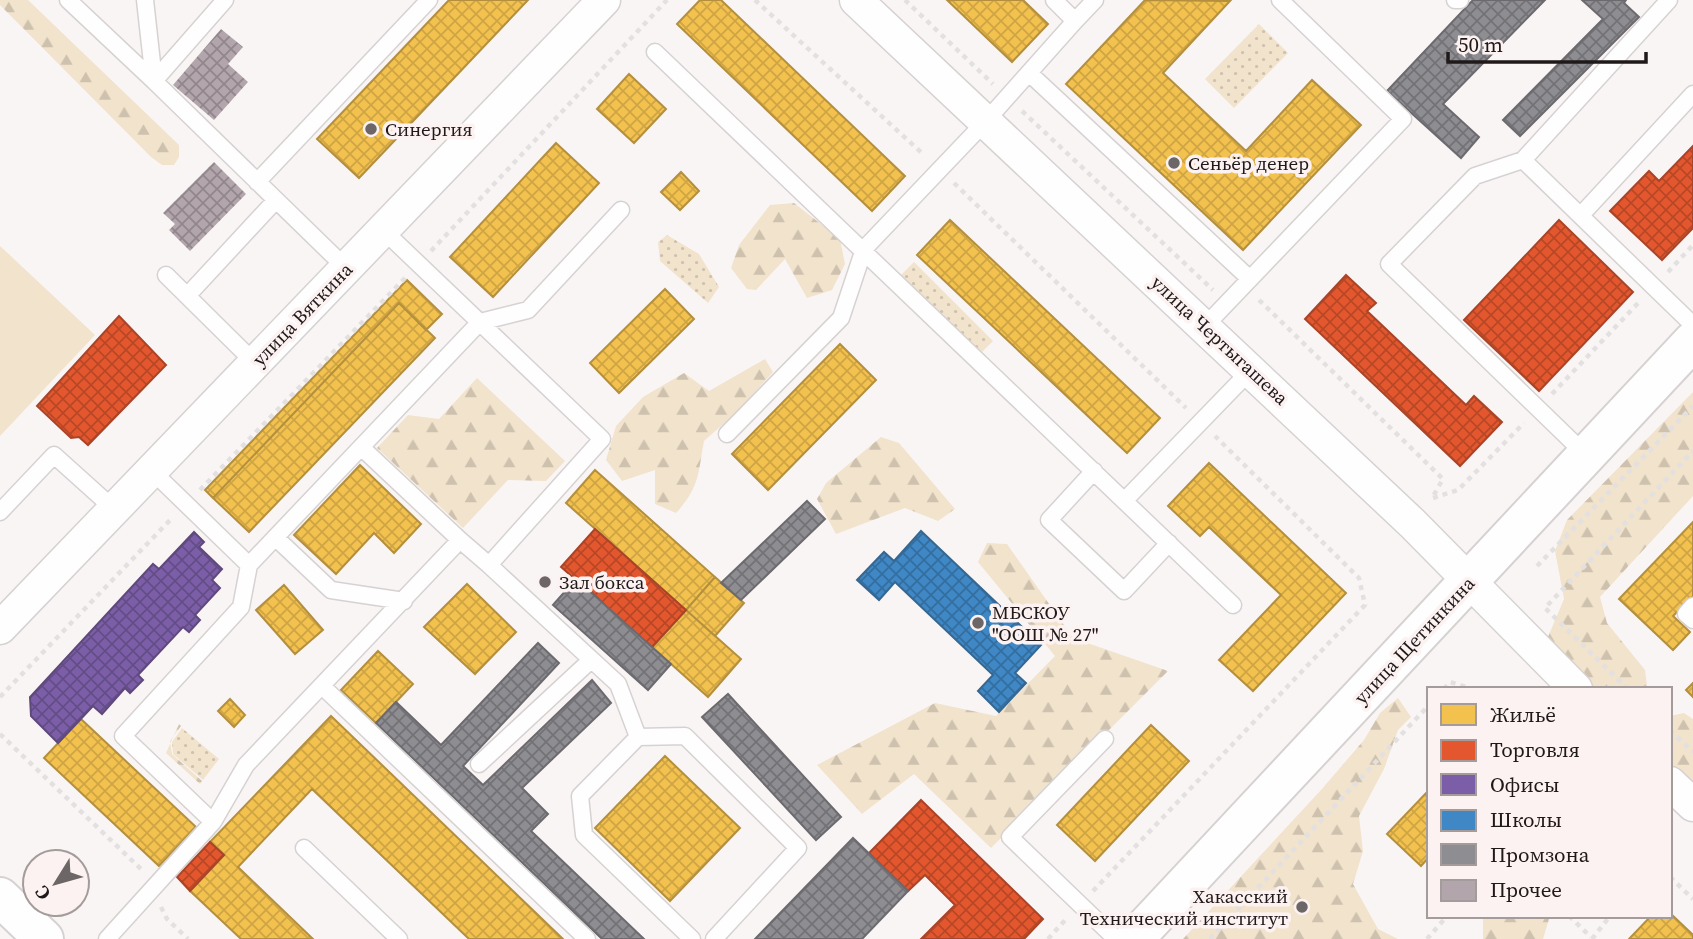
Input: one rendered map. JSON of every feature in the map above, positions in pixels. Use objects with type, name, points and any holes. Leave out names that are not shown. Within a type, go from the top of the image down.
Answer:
[{"type":"main road","name":"улица Щетинкина","points":[[1134,939],[1693,341]]},
{"type":"main road","points":[[4,909],[44,939]]},
{"type":"street","name":"улица Вяткина","points":[[0,628],[604,0]]},
{"type":"street","name":"улица Чертыгашева","points":[[856,0],[1412,523],[1574,687]]},
{"type":"street","points":[[1672,785],[1693,805]]},
{"type":"lane","points":[[68,0],[346,268]]},
{"type":"lane","points":[[145,0],[154,81]]},
{"type":"lane","points":[[154,81],[225,0]]},
{"type":"lane","points":[[257,182],[429,0]]},
{"type":"lane","points":[[1054,0],[1075,21]]},
{"type":"lane","points":[[727,434],[841,318],[864,249],[986,121],[1094,0]]},
{"type":"lane","points":[[1205,326],[1403,119],[1280,0]]},
{"type":"lane","points":[[1585,454],[1389,264],[1475,176],[1523,160],[1670,0]]},
{"type":"lane","points":[[655,52],[864,249],[1233,605]]},
{"type":"lane","points":[[1029,73],[1250,279]]},
{"type":"lane","points":[[1581,215],[1693,94]]},
{"type":"lane","points":[[1523,160],[1655,285],[1693,325]]},
{"type":"lane","points":[[187,296],[276,200]]},
{"type":"lane","points":[[213,822],[123,736],[241,607],[249,565],[480,323],[528,310],[621,210]]},
{"type":"lane","points":[[383,230],[602,439],[489,565]]},
{"type":"lane","points":[[166,275],[255,363]]},
{"type":"lane","points":[[1125,500],[1251,369]]},
{"type":"lane","points":[[361,447],[618,684],[638,737]]},
{"type":"lane","points":[[0,512],[54,455],[114,509]]},
{"type":"lane","points":[[151,470],[249,565]]},
{"type":"lane","points":[[1094,471],[1049,520],[1124,591],[1169,543]]},
{"type":"lane","points":[[276,538],[331,590],[404,601]]},
{"type":"lane","points":[[107,939],[213,822],[246,765],[460,540]]},
{"type":"lane","points":[[1693,606],[1686,614],[1693,620]]},
{"type":"lane","points":[[479,764],[591,660]]},
{"type":"lane","points":[[323,687],[587,939]]},
{"type":"lane","points":[[692,939],[584,835],[580,796],[638,737],[685,736],[799,848],[714,939]]},
{"type":"lane","points":[[1105,739],[1010,837],[1116,939]]},
{"type":"lane","points":[[304,848],[400,939]]},
{"type":"path","points":[[0,696],[419,263],[667,0]]},
{"type":"path","points":[[754,0],[939,169],[1359,578],[1365,605],[1048,939]]},
{"type":"path","points":[[905,0],[1227,303],[1254,295],[1443,479],[1432,498],[1458,490],[1693,245]]},
{"type":"path","points":[[1537,566],[1693,406]]},
{"type":"path","points":[[1626,687],[1545,608],[1693,451]]},
{"type":"path","points":[[1446,687],[1450,682],[1466,687]]},
{"type":"path","points":[[1210,939],[1427,707]]},
{"type":"path","points":[[1672,732],[1693,752]]},
{"type":"path","points":[[0,734],[142,870],[167,919],[188,939]]},
{"type":"path","points":[[1672,879],[1693,899]]},
{"type":"path","points":[[1427,939],[1445,918]]},
{"type":"path","points":[[1571,918],[1592,938],[1608,918]]},
{"type":"green space","points":[[0,0],[28,0],[179,145],[179,157],[174,165],[162,165],[151,157],[0,5]]},
{"type":"green space","points":[[1259,24],[1288,53],[1234,108],[1205,79]]},
{"type":"green space","points":[[794,203],[840,239],[845,264],[832,290],[807,298],[785,259],[756,290],[747,289],[731,268],[739,245],[770,205]]},
{"type":"green space","points":[[667,235],[699,254],[719,287],[708,303],[660,261],[658,242]]},
{"type":"green space","points":[[0,246],[95,335],[0,436]]},
{"type":"green space","points":[[914,262],[993,341],[980,354],[901,275]]},
{"type":"green space","points":[[765,359],[773,372],[739,410],[704,441],[694,487],[676,513],[655,504],[655,470],[622,481],[606,460],[616,426],[643,397],[684,373],[709,391]]},
{"type":"green space","points":[[477,378],[565,461],[546,481],[508,480],[463,528],[377,448],[408,415],[439,419]]},
{"type":"green space","points":[[1693,392],[1693,496],[1600,597],[1607,623],[1645,670],[1647,686],[1583,687],[1545,644],[1564,599],[1555,551],[1567,520]]},
{"type":"green space","points":[[881,437],[899,443],[955,509],[938,521],[905,508],[836,534],[817,499],[826,483]]},
{"type":"green space","points":[[987,543],[1007,544],[1073,638],[1168,671],[991,848],[914,774],[862,814],[817,765],[935,703],[996,716],[1055,656],[978,562]]},
{"type":"green space","points":[[1398,698],[1411,717],[1398,730],[1384,769],[1359,816],[1363,851],[1353,884],[1378,929],[1398,939],[1183,939],[1321,790],[1364,740],[1380,713]]},
{"type":"green space","points":[[1684,713],[1693,719],[1693,794],[1672,774],[1672,716]]},
{"type":"green space","points":[[182,728],[219,759],[203,780],[173,754],[172,742]]},
{"type":"green space","points":[[170,743],[172,754],[202,781],[200,784],[166,753]]},
{"type":"green space","points":[[1483,918],[1549,919],[1543,939],[1483,939]]},
{"type":"building: Жильё","points":[[449,0],[528,0],[359,178],[317,139]]},
{"type":"building: Жильё","points":[[700,0],[721,0],[905,176],[872,211],[677,24]]},
{"type":"building: Жильё","points":[[947,0],[1023,0],[1048,24],[1012,62]]},
{"type":"building: Жильё","points":[[1145,0],[1230,1],[1163,73],[1246,151],[1312,80],[1361,125],[1243,250],[1066,84]]},
{"type":"building: Жильё","points":[[629,74],[666,109],[634,143],[597,109]]},
{"type":"building: Жильё","points":[[556,143],[599,183],[493,297],[450,257]]},
{"type":"building: Жильё","points":[[681,172],[699,191],[680,210],[661,192]]},
{"type":"building: Жильё","points":[[950,220],[1160,418],[1127,453],[917,255]]},
{"type":"building: Жильё","points":[[407,280],[442,314],[426,330],[399,303],[213,498],[205,490]]},
{"type":"building: Жильё","points":[[665,289],[694,319],[619,393],[590,363]]},
{"type":"building: Жильё","points":[[399,303],[435,338],[249,532],[213,498]]},
{"type":"building: Жильё","points":[[840,344],[876,380],[768,490],[732,454]]},
{"type":"building: Жильё","points":[[1209,463],[1346,593],[1253,691],[1219,660],[1281,595],[1209,527],[1200,536],[1168,506]]},
{"type":"building: Жильё","points":[[360,465],[421,524],[394,553],[374,533],[336,574],[294,535]]},
{"type":"building: Жильё","points":[[595,470],[715,577],[686,610],[566,503]]},
{"type":"building: Жильё","points":[[1693,522],[1693,596],[1673,616],[1690,632],[1673,650],[1619,599]]},
{"type":"building: Жильё","points":[[715,577],[744,603],[715,636],[686,610]]},
{"type":"building: Жильё","points":[[467,584],[516,632],[475,674],[424,627]]},
{"type":"building: Жильё","points":[[284,585],[323,630],[295,654],[256,610]]},
{"type":"building: Жильё","points":[[686,610],[741,659],[708,697],[652,647]]},
{"type":"building: Жильё","points":[[378,651],[413,684],[376,723],[341,690]]},
{"type":"building: Жильё","points":[[1693,683],[1693,697],[1686,690]]},
{"type":"building: Жильё","points":[[230,699],[245,715],[234,727],[218,711]]},
{"type":"building: Жильё","points":[[331,716],[563,939],[469,939],[312,789],[238,867],[313,939],[241,939],[190,891],[224,855],[210,842]]},
{"type":"building: Жильё","points":[[81,719],[196,827],[159,866],[44,758]]},
{"type":"building: Жильё","points":[[1151,725],[1189,761],[1095,861],[1057,825]]},
{"type":"building: Жильё","points":[[665,756],[740,828],[670,901],[595,828]]},
{"type":"building: Жильё","points":[[1427,792],[1427,859],[1421,866],[1387,834]]},
{"type":"building: Жильё","points":[[1672,915],[1693,935],[1693,939],[1629,939],[1649,918],[1672,918]]},
{"type":"building: Торговля","points":[[1693,146],[1693,228],[1662,260],[1610,211],[1649,171],[1659,181]]},
{"type":"building: Торговля","points":[[1559,220],[1633,292],[1539,391],[1464,320]]},
{"type":"building: Торговля","points":[[1346,275],[1376,303],[1367,311],[1466,405],[1474,396],[1502,422],[1460,466],[1305,319]]},
{"type":"building: Торговля","points":[[119,316],[166,365],[88,445],[79,437],[71,438],[37,406]]},
{"type":"building: Торговля","points":[[595,529],[686,610],[652,647],[561,567]]},
{"type":"building: Торговля","points":[[921,800],[1043,919],[1024,939],[921,939],[955,905],[925,875],[908,891],[869,853]]},
{"type":"building: Торговля","points":[[210,842],[224,855],[190,891],[177,877]]},
{"type":"building: Офисы","points":[[194,532],[204,542],[199,547],[222,569],[212,580],[220,588],[195,615],[200,620],[189,632],[183,627],[138,675],[143,680],[130,693],[125,688],[102,714],[93,706],[58,743],[31,716],[30,697],[153,564],[159,569]]},
{"type":"building: Школы","name":"МБСКОУ \"ООШ № 27\"","points":[[921,531],[1041,645],[1015,673],[1026,683],[999,712],[978,691],[993,675],[895,582],[879,600],[857,580],[884,552],[894,561]]},
{"type":"building: Промзона","points":[[1473,0],[1545,0],[1443,104],[1479,137],[1461,158],[1387,91]]},
{"type":"building: Промзона","points":[[1582,0],[1626,0],[1624,3],[1639,17],[1520,136],[1503,120],[1603,19]]},
{"type":"building: Промзона","points":[[807,501],[825,519],[741,600],[721,583]]},
{"type":"building: Промзона","points":[[576,579],[671,664],[648,690],[553,605]]},
{"type":"building: Промзона","points":[[538,643],[559,663],[463,766],[483,785],[592,680],[611,703],[522,788],[548,814],[531,831],[644,939],[602,939],[376,723],[396,702],[441,745]]},
{"type":"building: Промзона","points":[[728,694],[841,817],[816,840],[702,717]]},
{"type":"building: Промзона","points":[[853,838],[908,891],[862,939],[755,939]]},
{"type":"building: Прочее","points":[[221,29],[243,47],[228,64],[248,82],[214,120],[173,85]]},
{"type":"building: Прочее","points":[[214,162],[246,194],[190,251],[169,230],[175,224],[163,213]]},
{"type":"place","name":"Синергия","points":[[371,129]]},
{"type":"place","name":"Сеньёр денер","points":[[1174,163]]},
{"type":"place","name":"Зал бокса","points":[[545,582]]},
{"type":"place","name":"МБСКОУ \"ООШ № 27\"","points":[[978,623]]},
{"type":"place","name":"Хакасский Технический институт","points":[[1302,907]]}]
